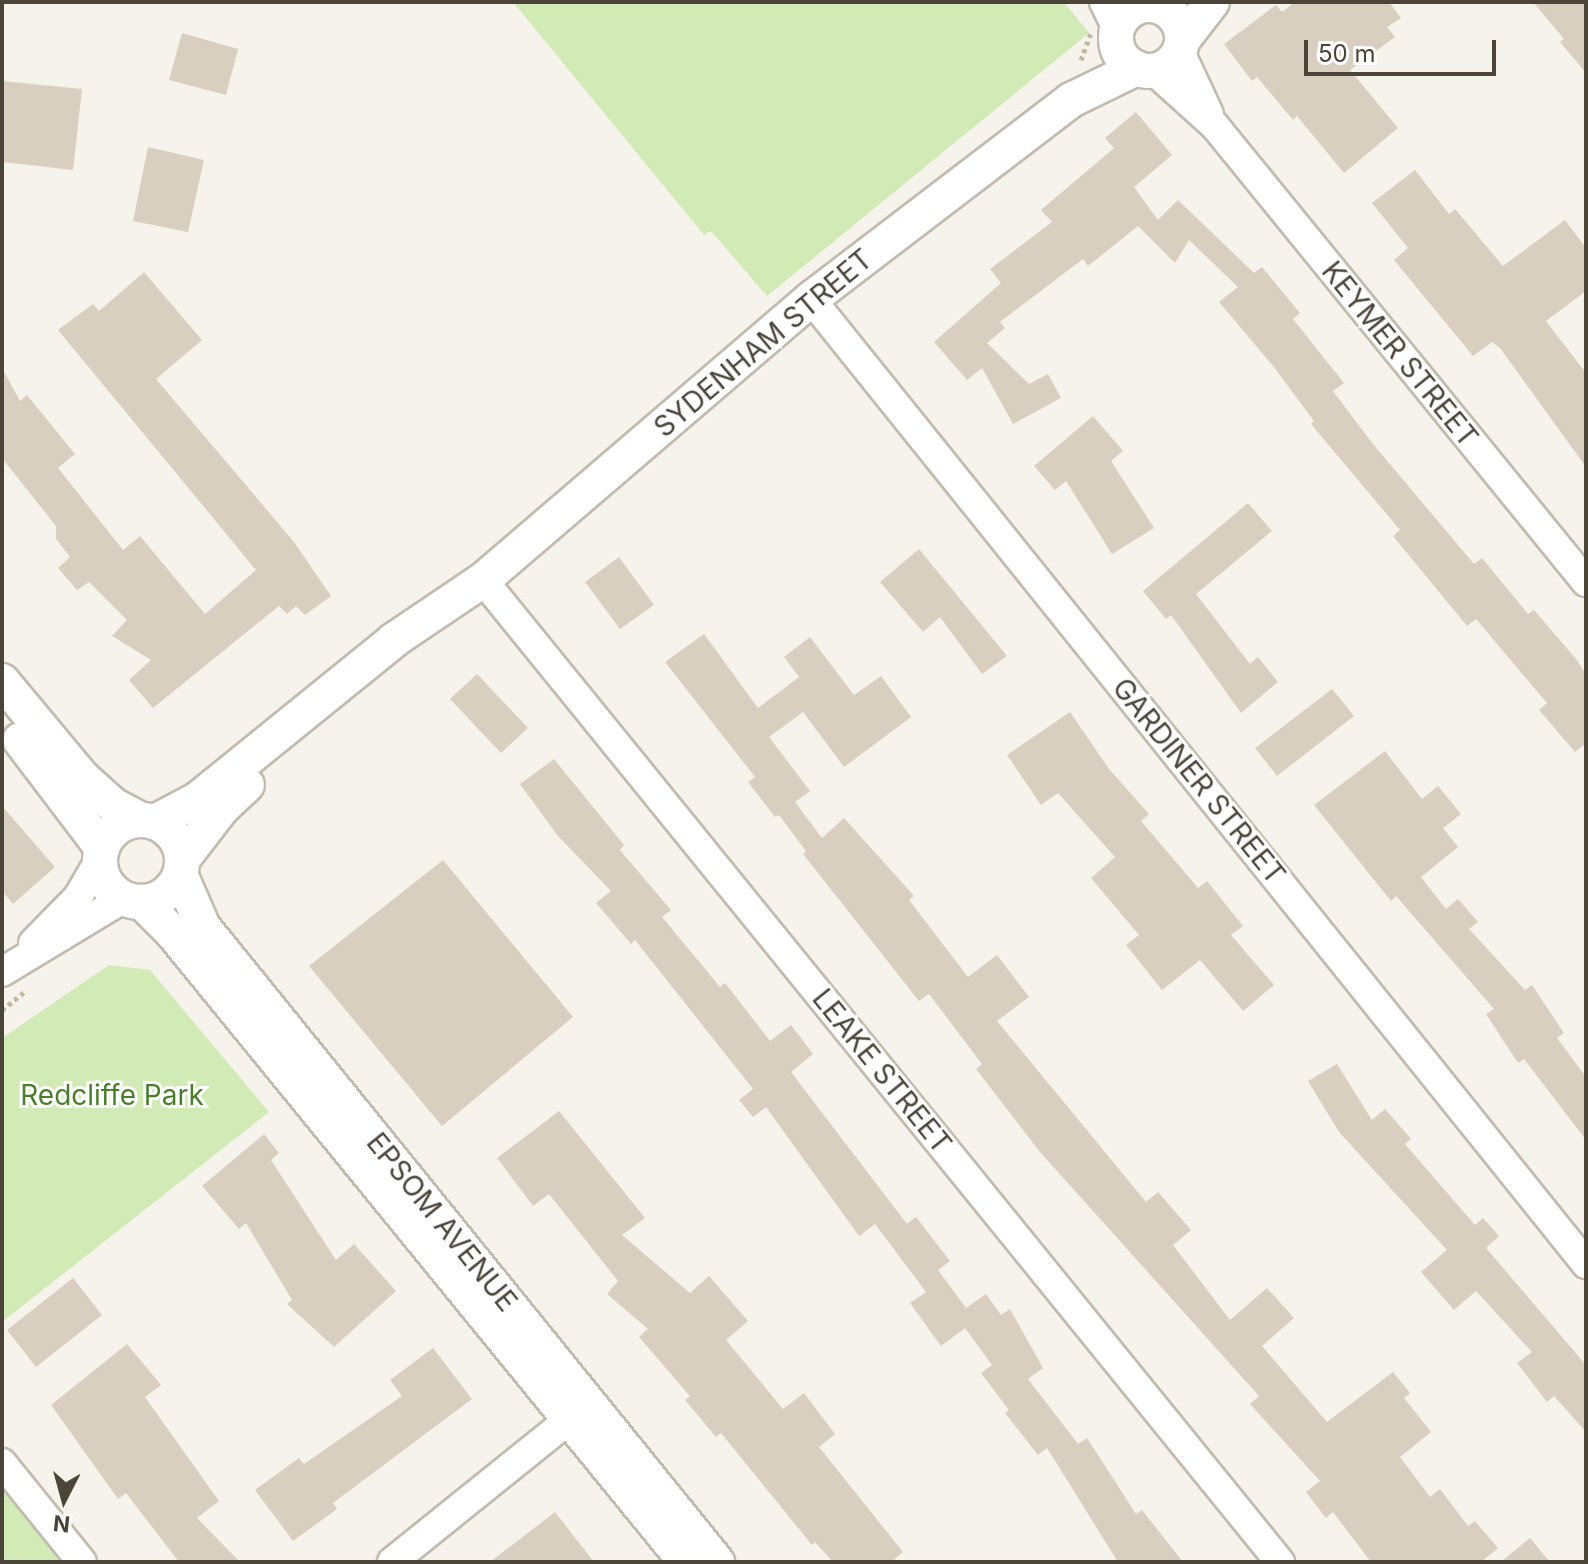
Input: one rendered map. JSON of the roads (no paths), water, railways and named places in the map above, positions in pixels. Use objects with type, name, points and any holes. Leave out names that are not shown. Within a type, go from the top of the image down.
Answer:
[{"type":"street","name":"SYDENHAM STREET","points":[[181,867],[232,796],[406,656],[473,588],[811,299],[1071,100],[1163,58],[1212,2]]},
{"type":"street","points":[[1151,4],[1174,16],[1163,58],[1122,57],[1112,24],[1126,14],[1151,4]]},
{"type":"street","name":"SYDENHAM STREET","points":[[1071,100],[1112,24]]},
{"type":"street","name":"KEYMER STREET","points":[[1163,58],[1586,582]]},
{"type":"street","name":"GARDINER STREET","points":[[811,299],[1586,1264]]},
{"type":"street","name":"SYDENHAM STREET","points":[[148,821],[198,799],[394,640],[473,588]]},
{"type":"street","name":"LEAKE STREET","points":[[473,588],[1280,1562]]},
{"type":"street","points":[[2,681],[82,777],[113,805],[175,837],[181,867],[165,894],[133,900],[6,970]]},
{"type":"street","points":[[2,718],[101,853],[104,877],[133,900]]},
{"type":"street","points":[[6,970],[78,897],[113,831],[148,821]]},
{"type":"street","name":"EPSOM AVENUE","points":[[181,867],[203,927],[580,1410],[686,1562]]},
{"type":"street","name":"EPSOM AVENUE","points":[[133,900],[717,1562]]},
{"type":"street","points":[[392,1562],[580,1410]]},
{"type":"street","points":[[2,1463],[82,1562]]},
{"type":"park label","name":"Redcliffe Park","points":[[112,1095]]}]
